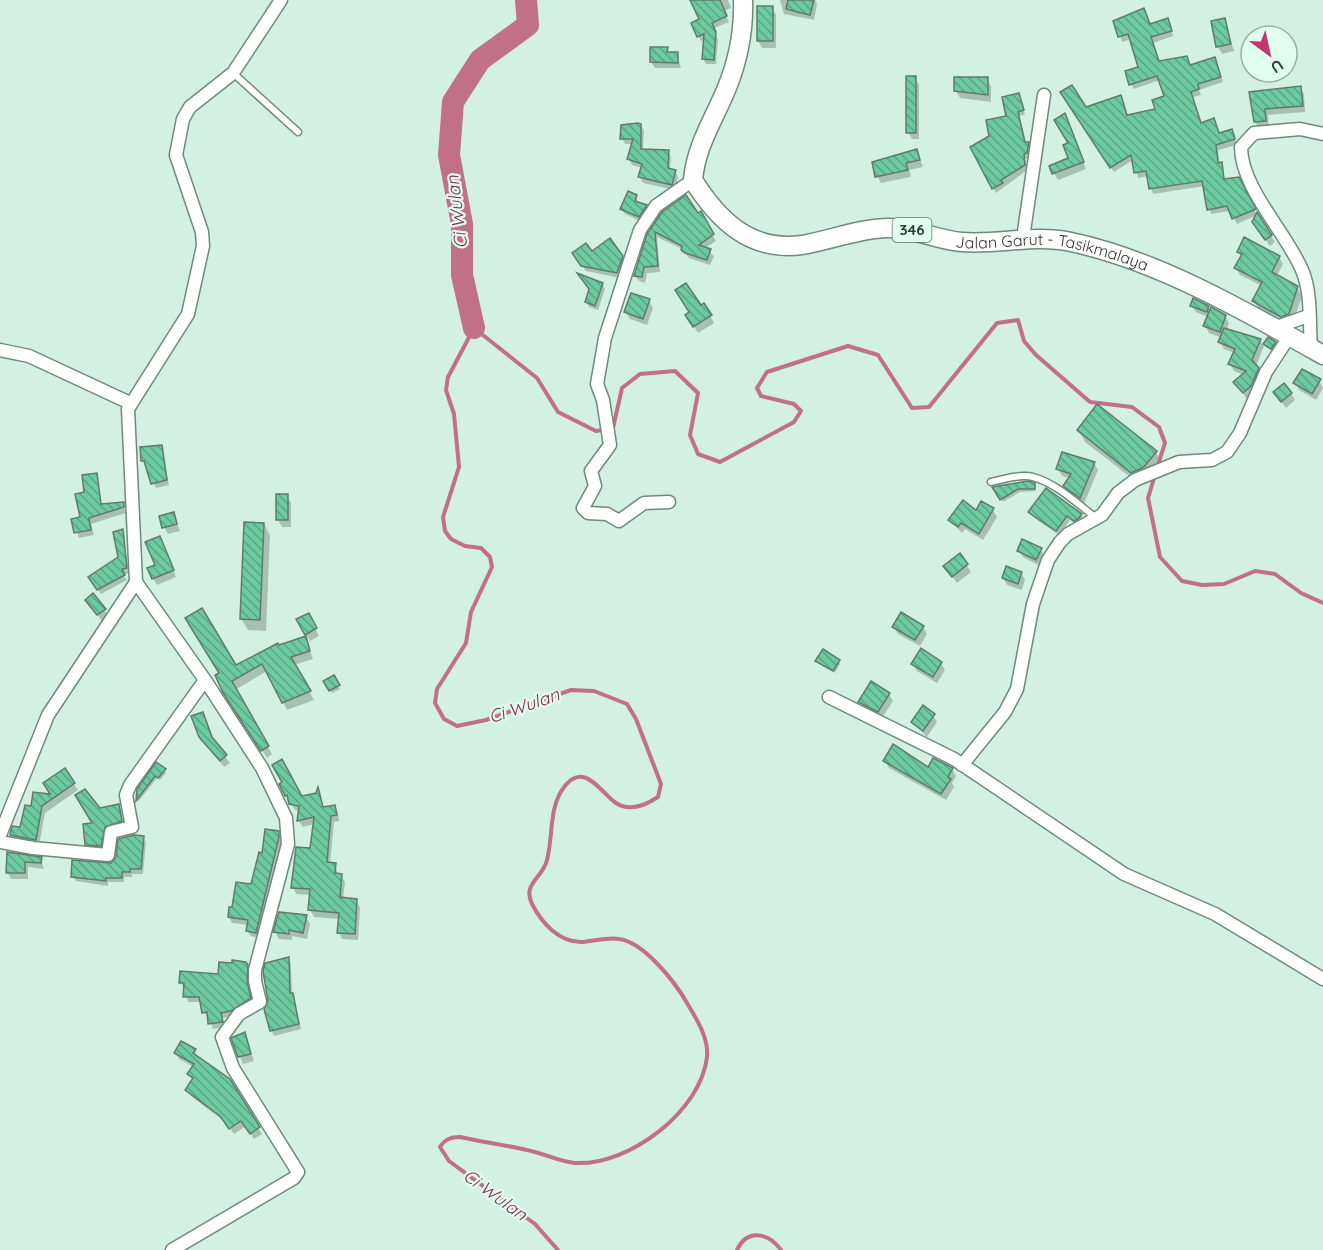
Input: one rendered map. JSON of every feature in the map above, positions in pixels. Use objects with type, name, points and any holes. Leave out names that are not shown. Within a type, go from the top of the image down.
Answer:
[{"type":"main road","points":[[693,180],[700,143],[734,70],[741,39],[743,0]]},
{"type":"main road","name":"Jalan Garut - Tasikmalaya","points":[[693,180],[720,218],[744,235],[764,243],[801,245],[855,232],[891,228],[964,242],[1023,238],[1073,242],[1122,257],[1193,286],[1317,351]]},
{"type":"street","points":[[172,1250],[294,1178],[298,1172],[233,1068],[222,1037],[239,1014],[260,1002],[255,970],[288,844],[289,827],[279,800],[261,768],[205,680],[136,582],[127,422],[130,403],[188,314],[203,246],[202,232],[176,154],[180,130],[190,107],[233,73],[281,0]]},
{"type":"street","points":[[1023,238],[1044,94]]},
{"type":"street","points":[[1317,351],[1308,316],[1303,272],[1245,171],[1241,147],[1254,133],[1300,129],[1323,134]]},
{"type":"street","points":[[669,502],[644,503],[619,521],[607,514],[584,511],[584,505],[595,486],[591,471],[609,448],[603,400],[597,384],[598,363],[637,238],[656,206],[693,180]]},
{"type":"street","points":[[962,765],[1005,712],[1017,689],[1033,604],[1052,552],[1068,534],[1096,519],[1107,510],[1127,484],[1165,466],[1179,462],[1212,460],[1227,452],[1240,433],[1282,332],[1308,316]]},
{"type":"street","points":[[0,350],[29,356],[130,403]]},
{"type":"street","points":[[0,836],[48,715],[136,582]]},
{"type":"street","points":[[0,842],[33,848],[108,855],[111,832],[132,827],[126,795],[130,785],[205,680]]},
{"type":"street","points":[[829,697],[962,765],[1124,874],[1215,915],[1323,979]]},
{"type":"lane","points":[[233,73],[298,132]]},
{"type":"lane","points":[[991,482],[1029,477],[1038,479],[1075,501],[1096,519]]},
{"type":"building","points":[[690,0],[720,0],[727,16],[712,23],[716,32],[714,60],[702,59],[704,34],[697,37],[691,23],[699,19]]},
{"type":"building","points":[[788,0],[814,0],[810,15],[786,9]]},
{"type":"building","points":[[757,6],[773,6],[773,41],[757,41]]},
{"type":"building","points":[[1144,8],[1150,24],[1168,18],[1172,31],[1151,37],[1159,61],[1187,56],[1190,65],[1215,57],[1221,77],[1198,84],[1199,89],[1191,92],[1201,123],[1214,118],[1219,133],[1232,129],[1235,139],[1216,145],[1218,163],[1222,162],[1224,179],[1239,177],[1256,209],[1232,219],[1227,206],[1207,210],[1202,181],[1149,189],[1146,171],[1134,173],[1131,155],[1110,168],[1060,92],[1072,85],[1086,107],[1121,95],[1127,115],[1155,109],[1152,100],[1164,96],[1157,76],[1129,85],[1125,71],[1138,67],[1128,34],[1118,37],[1113,21]]},
{"type":"building","points":[[1225,18],[1231,44],[1216,47],[1211,21]]},
{"type":"building","points":[[650,47],[668,47],[667,52],[678,52],[678,63],[650,62]]},
{"type":"building","points":[[906,76],[916,76],[916,133],[906,133]]},
{"type":"building","points":[[954,77],[988,77],[988,95],[954,91]]},
{"type":"building","points":[[1301,86],[1303,106],[1265,109],[1266,121],[1254,122],[1249,92]]},
{"type":"building","points":[[1019,93],[1024,110],[1018,112],[1025,142],[1029,142],[1027,153],[1024,154],[1025,165],[1001,180],[1003,183],[992,189],[970,147],[989,136],[986,120],[1006,116],[1002,97]]},
{"type":"building","points":[[1065,113],[1084,162],[1052,174],[1049,166],[1068,158],[1063,145],[1068,143],[1054,120]]},
{"type":"building","points":[[641,124],[641,149],[669,150],[668,168],[676,170],[672,185],[638,177],[642,164],[627,159],[633,139],[620,139],[621,125]]},
{"type":"building","points":[[917,149],[920,160],[906,163],[908,170],[875,177],[872,162]]},
{"type":"building","points":[[628,191],[637,195],[635,201],[647,205],[639,217],[620,209]]},
{"type":"building","points":[[686,195],[698,213],[701,211],[714,234],[699,245],[711,249],[707,260],[685,253],[681,250],[682,246],[655,232],[658,266],[644,267],[642,277],[634,276],[647,234],[662,212]]},
{"type":"building","points":[[1257,212],[1272,235],[1265,240],[1252,222]]},
{"type":"building","points":[[1244,237],[1280,256],[1272,272],[1298,286],[1289,314],[1281,317],[1252,301],[1262,282],[1234,268],[1242,254],[1237,252]]},
{"type":"building","points":[[610,238],[623,256],[617,273],[581,266],[572,253],[586,243],[592,251]]},
{"type":"building","points":[[577,273],[603,283],[595,306],[585,302],[589,289]]},
{"type":"building","points":[[686,283],[701,305],[704,303],[712,315],[693,327],[685,315],[689,312],[675,290]]},
{"type":"building","points":[[631,293],[650,299],[643,319],[624,312]]},
{"type":"building","points":[[1193,298],[1209,306],[1207,312],[1190,306]]},
{"type":"building","points":[[1211,307],[1226,315],[1220,332],[1203,326]]},
{"type":"building","points":[[1224,328],[1261,339],[1252,360],[1259,368],[1251,386],[1243,393],[1233,382],[1246,371],[1228,364],[1235,349],[1218,342]]},
{"type":"building","points":[[1268,337],[1276,342],[1271,349],[1263,344]]},
{"type":"building","points":[[1302,369],[1321,379],[1312,394],[1293,383]]},
{"type":"building","points":[[1284,383],[1292,393],[1281,402],[1273,392]]},
{"type":"building","points":[[1097,404],[1157,451],[1144,467],[1131,473],[1077,430]]},
{"type":"building","points":[[162,445],[167,480],[151,484],[144,461],[141,461],[140,447]]},
{"type":"building","points":[[1062,452],[1095,462],[1080,498],[1063,486],[1071,474],[1056,469]]},
{"type":"building","points":[[97,473],[101,504],[124,502],[124,507],[89,518],[91,530],[74,533],[71,519],[80,517],[75,494],[84,492],[82,475]]},
{"type":"building","points":[[1028,481],[1035,483],[1035,489],[1018,489],[1000,500],[992,487]]},
{"type":"building","points":[[1046,488],[1082,514],[1079,518],[1074,521],[1067,516],[1056,531],[1028,512]]},
{"type":"building","points":[[276,494],[288,494],[288,520],[276,520]]},
{"type":"building","points":[[963,500],[976,510],[981,501],[994,508],[979,534],[961,523],[958,527],[948,520]]},
{"type":"building","points":[[174,512],[177,524],[162,528],[159,516]]},
{"type":"building","points":[[244,522],[264,523],[260,620],[240,619]]},
{"type":"building","points":[[123,529],[127,568],[122,569],[125,575],[97,590],[88,577],[118,557],[113,532]]},
{"type":"building","points":[[160,536],[174,570],[152,579],[147,568],[155,565],[145,542]]},
{"type":"building","points":[[1022,539],[1042,548],[1036,560],[1017,551]]},
{"type":"building","points":[[960,553],[968,564],[952,577],[943,566]]},
{"type":"building","points":[[1006,566],[1022,572],[1018,584],[1002,578]]},
{"type":"building","points":[[93,593],[106,609],[97,615],[85,600]]},
{"type":"building","points":[[202,608],[236,665],[278,643],[279,645],[306,636],[310,651],[291,657],[311,691],[282,703],[262,664],[232,681],[269,746],[261,751],[223,693],[215,675],[219,673],[185,618]]},
{"type":"building","points":[[901,612],[924,626],[915,640],[892,627]]},
{"type":"building","points":[[309,613],[317,628],[305,635],[296,619]]},
{"type":"building","points":[[921,648],[942,662],[933,677],[911,664]]},
{"type":"building","points":[[823,649],[840,660],[833,671],[815,661]]},
{"type":"building","points":[[334,675],[340,685],[329,691],[323,681]]},
{"type":"building","points":[[871,681],[890,693],[878,712],[858,702]]},
{"type":"building","points":[[923,705],[935,714],[923,731],[911,722]]},
{"type":"building","points":[[203,712],[212,737],[227,755],[220,761],[199,737],[191,716]]},
{"type":"building","points":[[893,744],[928,767],[933,758],[953,768],[948,777],[951,779],[941,794],[883,761]]},
{"type":"building","points":[[282,759],[302,796],[316,793],[318,787],[323,807],[335,805],[337,815],[331,816],[327,862],[336,863],[335,873],[342,874],[340,897],[357,899],[355,934],[337,933],[339,913],[308,910],[310,889],[291,888],[296,847],[310,848],[314,817],[297,821],[299,806],[289,804],[287,795],[285,796],[279,784],[282,782],[272,765]]},
{"type":"building","points":[[156,762],[166,769],[158,778],[155,776],[136,801],[137,789]]},
{"type":"building","points":[[65,768],[75,783],[42,806],[36,840],[10,835],[12,826],[20,827],[25,805],[31,806],[33,792],[50,794],[43,783]]},
{"type":"building","points":[[85,789],[100,808],[119,804],[122,821],[105,827],[101,846],[85,845],[83,824],[92,823],[75,795]]},
{"type":"building","points":[[265,829],[279,831],[279,837],[256,933],[246,931],[248,920],[228,917],[236,882],[251,884],[259,852],[262,853]]},
{"type":"building","points":[[134,835],[144,836],[141,869],[130,869],[130,872],[122,872],[122,878],[106,878],[106,881],[71,877],[72,860],[111,863],[116,857],[118,839]]},
{"type":"building","points":[[7,852],[42,857],[41,863],[25,862],[25,873],[6,873]]},
{"type":"building","points":[[279,912],[307,915],[303,933],[289,930],[289,934],[273,932]]},
{"type":"building","points":[[289,957],[290,993],[293,993],[299,1024],[270,1031],[264,1009],[268,1001],[263,971],[265,963]]},
{"type":"building","points":[[232,960],[246,962],[248,965],[247,981],[251,998],[231,1011],[221,1013],[223,1022],[208,1024],[207,1012],[202,1013],[199,997],[183,997],[184,983],[179,983],[180,971],[218,974],[219,962],[232,963]]},
{"type":"building","points":[[245,1032],[251,1054],[238,1057],[231,1038]]},
{"type":"building","points":[[181,1041],[196,1049],[193,1053],[230,1079],[260,1127],[250,1134],[241,1121],[229,1129],[220,1116],[185,1090],[193,1078],[187,1074],[194,1064],[174,1053]]},
{"type":"waterway","name":"Ci Wulan","points":[[474,328],[462,275],[462,224],[449,155],[453,102],[480,60],[528,25],[526,0]]},
{"type":"waterway","name":"Ci Wulan","points":[[558,1250],[535,1224],[449,1161],[440,1147],[442,1144],[448,1139],[460,1137],[527,1150],[575,1163],[596,1162],[618,1155],[639,1145],[677,1115],[691,1097],[702,1077],[707,1050],[701,1028],[682,994],[667,974],[648,955],[629,942],[619,939],[583,942],[566,939],[546,925],[530,897],[531,886],[542,872],[547,860],[555,806],[562,790],[570,781],[577,777],[584,777],[621,806],[643,805],[658,797],[661,784],[636,719],[627,704],[594,691],[571,690],[486,720],[457,726],[444,719],[435,703],[437,689],[466,643],[471,612],[492,567],[490,557],[481,548],[465,546],[451,539],[445,531],[443,517],[459,467],[454,414],[446,390],[448,377],[474,328],[537,378],[558,412],[596,431],[613,428],[622,388],[640,374],[675,371],[698,393],[690,435],[698,454],[720,462],[794,422],[801,411],[794,404],[761,396],[757,388],[767,372],[848,346],[878,355],[912,408],[929,407],[997,323],[1018,320],[1024,341],[1036,355],[1090,402],[1132,407],[1159,427],[1165,443],[1157,468]]},
{"type":"waterway","points":[[1155,475],[1148,498],[1160,557],[1182,581],[1202,585],[1224,584],[1255,571],[1275,574],[1301,593],[1323,603]]},
{"type":"waterway","name":"Ci Wulan","points":[[737,1250],[746,1238],[758,1235],[770,1240],[781,1250]]}]
